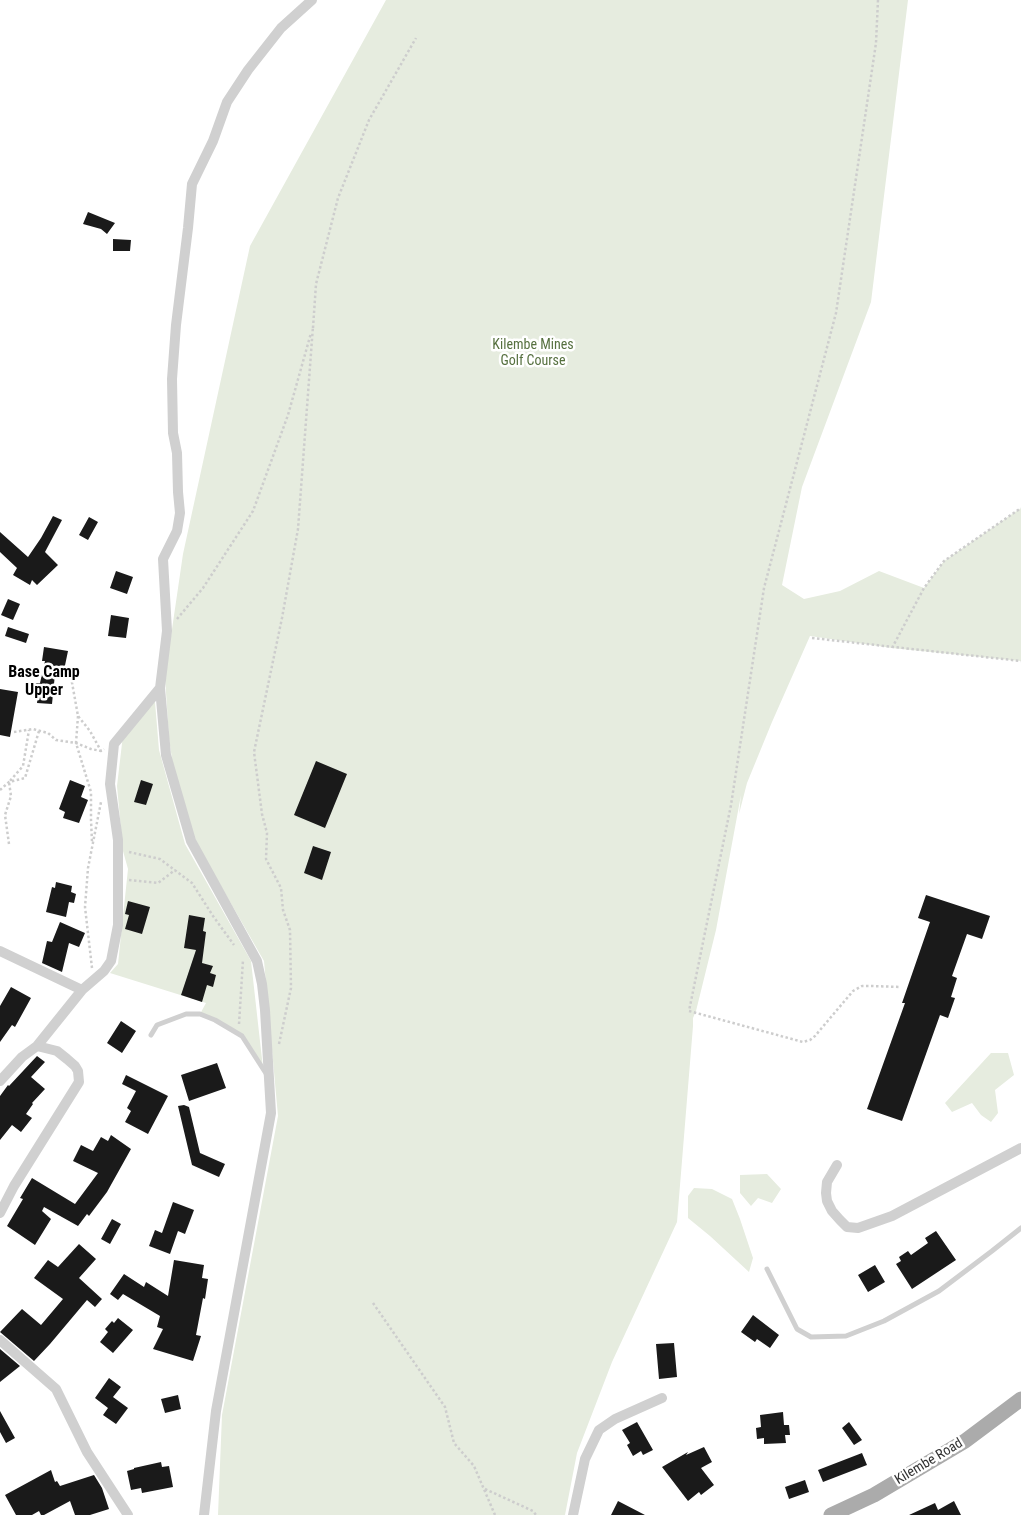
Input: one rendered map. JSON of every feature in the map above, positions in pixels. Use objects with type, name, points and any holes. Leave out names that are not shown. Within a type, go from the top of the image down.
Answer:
[{"type":"main road","name":"Kilembe Road","points":[[831,1515],[874,1495],[965,1441],[1021,1399]]},
{"type":"street","points":[[204,1515],[216,1411],[271,1113],[265,1010],[257,960],[191,841],[166,755],[160,688],[167,632],[163,559],[177,531],[180,513],[177,453],[173,433],[173,370],[176,325],[192,184],[214,141],[227,102],[248,70],[281,28],[312,0]]},
{"type":"street","points":[[0,1081],[22,1057],[37,1046],[82,990],[104,972],[111,961],[118,925],[118,850],[110,784],[114,744],[160,688]]},
{"type":"street","points":[[0,950],[82,990]]},
{"type":"street","points":[[0,1213],[14,1186],[79,1082],[78,1071],[67,1059],[57,1051],[37,1046]]},
{"type":"street","points":[[836,1165],[827,1182],[827,1201],[832,1211],[847,1227],[858,1228],[892,1216],[1021,1148]]},
{"type":"street","points":[[0,1340],[56,1389],[87,1452],[128,1515]]},
{"type":"street","points":[[573,1515],[585,1460],[599,1430],[615,1419],[662,1398]]},
{"type":"lane","points":[[151,1035],[157,1024],[186,1014],[200,1014],[215,1020],[242,1036],[269,1078]]},
{"type":"lane","points":[[767,1269],[797,1329],[811,1337],[846,1336],[884,1321],[939,1291],[1021,1228]]},
{"type":"path","points":[[878,0],[874,53],[836,314],[764,588],[731,806],[688,1011],[802,1042],[810,1040],[815,1036],[853,991],[862,986],[900,987]]},
{"type":"path","points":[[277,1052],[291,988],[290,930],[283,910],[281,888],[266,859],[267,832],[262,814],[254,752],[282,618],[298,529],[316,284],[338,198],[369,120],[416,38]]},
{"type":"path","points":[[167,632],[203,588],[253,511],[288,415],[313,326]]},
{"type":"path","points":[[892,648],[924,588],[944,561],[1021,508]]},
{"type":"path","points":[[812,638],[1021,662]]},
{"type":"path","points":[[71,677],[78,716],[76,743],[91,792],[93,846]]},
{"type":"path","points":[[78,716],[90,731],[101,751]]},
{"type":"path","points":[[14,732],[33,729],[48,733],[56,740],[76,743],[101,751],[114,744]]},
{"type":"path","points":[[0,790],[23,766],[29,730]]},
{"type":"path","points":[[9,782],[25,778],[39,731]]},
{"type":"path","points":[[94,979],[85,907],[88,868],[102,798],[110,780]]},
{"type":"path","points":[[9,782],[11,796],[5,815],[9,844]]},
{"type":"path","points":[[118,850],[160,859],[192,883],[238,950]]},
{"type":"path","points":[[118,878],[158,883],[175,870]]},
{"type":"path","points":[[238,1033],[243,956]]},
{"type":"path","points":[[374,1302],[445,1407],[454,1443],[474,1466],[495,1515]]},
{"type":"path","points":[[484,1489],[533,1511],[536,1515]]},
{"type":"green space","name":"Kilembe Mines Golf Course","points":[[386,0],[908,0],[871,302],[802,487],[782,585],[804,599],[840,591],[879,571],[924,588],[944,561],[1021,508],[1021,661],[892,648],[810,636],[747,783],[739,814],[741,795],[716,930],[693,1018],[677,1222],[612,1362],[577,1453],[565,1515],[218,1515],[222,1415],[278,1116],[264,961],[202,853],[191,830],[173,766],[165,677],[183,554],[250,246]]},
{"type":"green space","points":[[155,702],[159,750],[185,844],[251,961],[263,1068],[238,1033],[200,1014],[206,1003],[110,973],[118,964],[128,869],[123,851],[117,786],[123,735]]},
{"type":"green space","points":[[991,1053],[1008,1053],[1014,1075],[995,1090],[998,1113],[991,1122],[981,1115],[972,1103],[952,1112],[945,1103]]},
{"type":"green space","points":[[767,1174],[781,1189],[772,1203],[758,1198],[751,1206],[740,1193],[740,1175]]},
{"type":"green space","points":[[694,1188],[712,1189],[732,1199],[753,1258],[749,1272],[688,1218],[688,1196]]},
{"type":"building","points":[[88,212],[115,223],[107,234],[101,229],[83,224]]},
{"type":"building","points":[[113,239],[131,240],[130,251],[113,251]]},
{"type":"building","points":[[53,516],[62,520],[45,552],[58,565],[37,585],[32,580],[30,585],[13,575],[17,568],[0,552],[0,532],[28,557]]},
{"type":"building","points":[[89,517],[98,522],[88,540],[79,535]]},
{"type":"building","points":[[116,571],[133,577],[127,594],[110,588]]},
{"type":"building","points":[[8,599],[20,604],[13,620],[1,615]]},
{"type":"building","points":[[111,615],[129,618],[126,638],[108,636]]},
{"type":"building","points":[[8,627],[29,634],[26,643],[5,636]]},
{"type":"building","points":[[44,647],[68,651],[63,675],[55,674],[52,704],[37,703],[38,695],[34,695],[35,683],[40,683],[45,661],[42,661]]},
{"type":"building","points":[[0,689],[18,692],[10,737],[0,735]]},
{"type":"building","points":[[316,761],[347,774],[325,828],[294,815]]},
{"type":"building","points":[[70,780],[85,786],[81,797],[88,800],[79,823],[63,818],[65,812],[59,809]]},
{"type":"building","points":[[141,780],[153,784],[146,805],[134,802]]},
{"type":"building","points":[[313,846],[331,852],[322,880],[304,873]]},
{"type":"building","points":[[56,882],[72,886],[71,892],[76,894],[74,903],[69,902],[66,917],[46,912],[52,887],[55,888]]},
{"type":"building","points":[[926,895],[990,916],[982,939],[967,934],[952,976],[957,978],[951,997],[955,998],[948,1018],[940,1015],[902,1121],[867,1109],[905,1003],[902,1003],[930,922],[918,918]]},
{"type":"building","points":[[128,901],[150,907],[142,934],[125,929],[129,915],[125,914]]},
{"type":"building","points":[[189,915],[205,918],[203,931],[206,932],[202,963],[213,966],[210,973],[216,975],[213,987],[207,985],[202,1002],[181,995],[196,950],[184,948]]},
{"type":"building","points":[[60,922],[85,933],[79,947],[69,943],[62,972],[42,963],[47,941],[52,942]]},
{"type":"building","points":[[11,987],[31,998],[15,1027],[12,1025],[0,1042],[0,1006]]},
{"type":"building","points":[[121,1021],[136,1031],[122,1053],[107,1043]]},
{"type":"building","points":[[37,1056],[45,1062],[31,1077],[45,1089],[32,1103],[26,1114],[32,1118],[21,1132],[12,1125],[0,1140],[0,1096],[8,1085]]},
{"type":"building","points":[[217,1063],[226,1088],[189,1101],[181,1075]]},
{"type":"building","points":[[126,1075],[168,1096],[148,1134],[125,1122],[131,1111],[127,1108],[136,1091],[122,1084]]},
{"type":"building","points":[[184,1105],[189,1107],[200,1153],[225,1164],[219,1177],[192,1165],[178,1106]]},
{"type":"building","points":[[111,1135],[131,1149],[107,1192],[89,1216],[87,1214],[78,1226],[44,1207],[42,1211],[51,1219],[35,1245],[7,1226],[23,1199],[20,1198],[32,1178],[75,1204],[98,1173],[73,1161],[81,1145],[93,1151],[101,1137],[108,1141]]},
{"type":"building","points":[[173,1202],[194,1210],[185,1234],[178,1231],[170,1254],[149,1246],[155,1230],[162,1233]]},
{"type":"building","points":[[112,1219],[121,1224],[110,1244],[101,1239]]},
{"type":"building","points":[[936,1231],[956,1260],[912,1289],[896,1264],[901,1261],[899,1257],[908,1251],[911,1255],[928,1243],[925,1238]]},
{"type":"building","points":[[79,1244],[96,1259],[79,1278],[102,1299],[95,1307],[87,1300],[34,1361],[0,1332],[22,1309],[41,1325],[63,1299],[34,1278],[48,1260],[58,1267]]},
{"type":"building","points":[[174,1260],[204,1265],[202,1278],[208,1279],[196,1335],[201,1336],[193,1361],[153,1349],[163,1329],[157,1327],[160,1316],[123,1294],[118,1300],[110,1294],[124,1274],[144,1287],[146,1282],[168,1296]]},
{"type":"building","points":[[875,1265],[885,1282],[868,1292],[858,1275]]},
{"type":"building","points":[[753,1315],[779,1335],[770,1348],[757,1339],[755,1342],[741,1332]]},
{"type":"building","points":[[118,1318],[133,1330],[113,1353],[100,1342],[108,1332],[105,1329],[112,1321],[114,1323]]},
{"type":"building","points":[[674,1343],[677,1377],[659,1379],[656,1344]]},
{"type":"building","points":[[0,1349],[20,1366],[0,1382]]},
{"type":"building","points":[[109,1378],[121,1387],[113,1397],[128,1408],[116,1424],[103,1415],[108,1408],[95,1398]]},
{"type":"building","points":[[178,1395],[181,1409],[165,1413],[161,1399]]},
{"type":"building","points":[[0,1411],[15,1438],[6,1443],[0,1432]]},
{"type":"building","points":[[783,1412],[784,1425],[789,1425],[790,1435],[785,1435],[786,1443],[764,1444],[764,1438],[757,1439],[756,1428],[761,1427],[760,1415]]},
{"type":"building","points":[[637,1422],[653,1450],[643,1455],[641,1451],[633,1456],[627,1445],[630,1443],[622,1430]]},
{"type":"building","points":[[849,1422],[862,1440],[854,1445],[842,1428]]},
{"type":"building","points":[[704,1447],[712,1462],[701,1468],[714,1485],[701,1495],[699,1492],[688,1501],[662,1467],[688,1452],[686,1455]]},
{"type":"building","points":[[862,1453],[867,1465],[823,1482],[818,1470]]},
{"type":"building","points":[[161,1462],[162,1467],[169,1466],[173,1487],[142,1493],[141,1488],[131,1490],[127,1471]]},
{"type":"building","points":[[51,1470],[55,1482],[57,1481],[60,1486],[94,1475],[102,1488],[109,1509],[90,1515],[75,1515],[70,1501],[44,1515],[41,1515],[39,1511],[32,1515],[16,1515],[5,1495]]},
{"type":"building","points":[[805,1480],[809,1492],[789,1499],[785,1487]]},
{"type":"building","points":[[618,1501],[645,1515],[611,1515]]},
{"type":"building","points":[[954,1501],[961,1515],[909,1515],[935,1503],[938,1510]]},
{"type":"district","name":"Base Camp Upper","points":[[44,682]]}]
